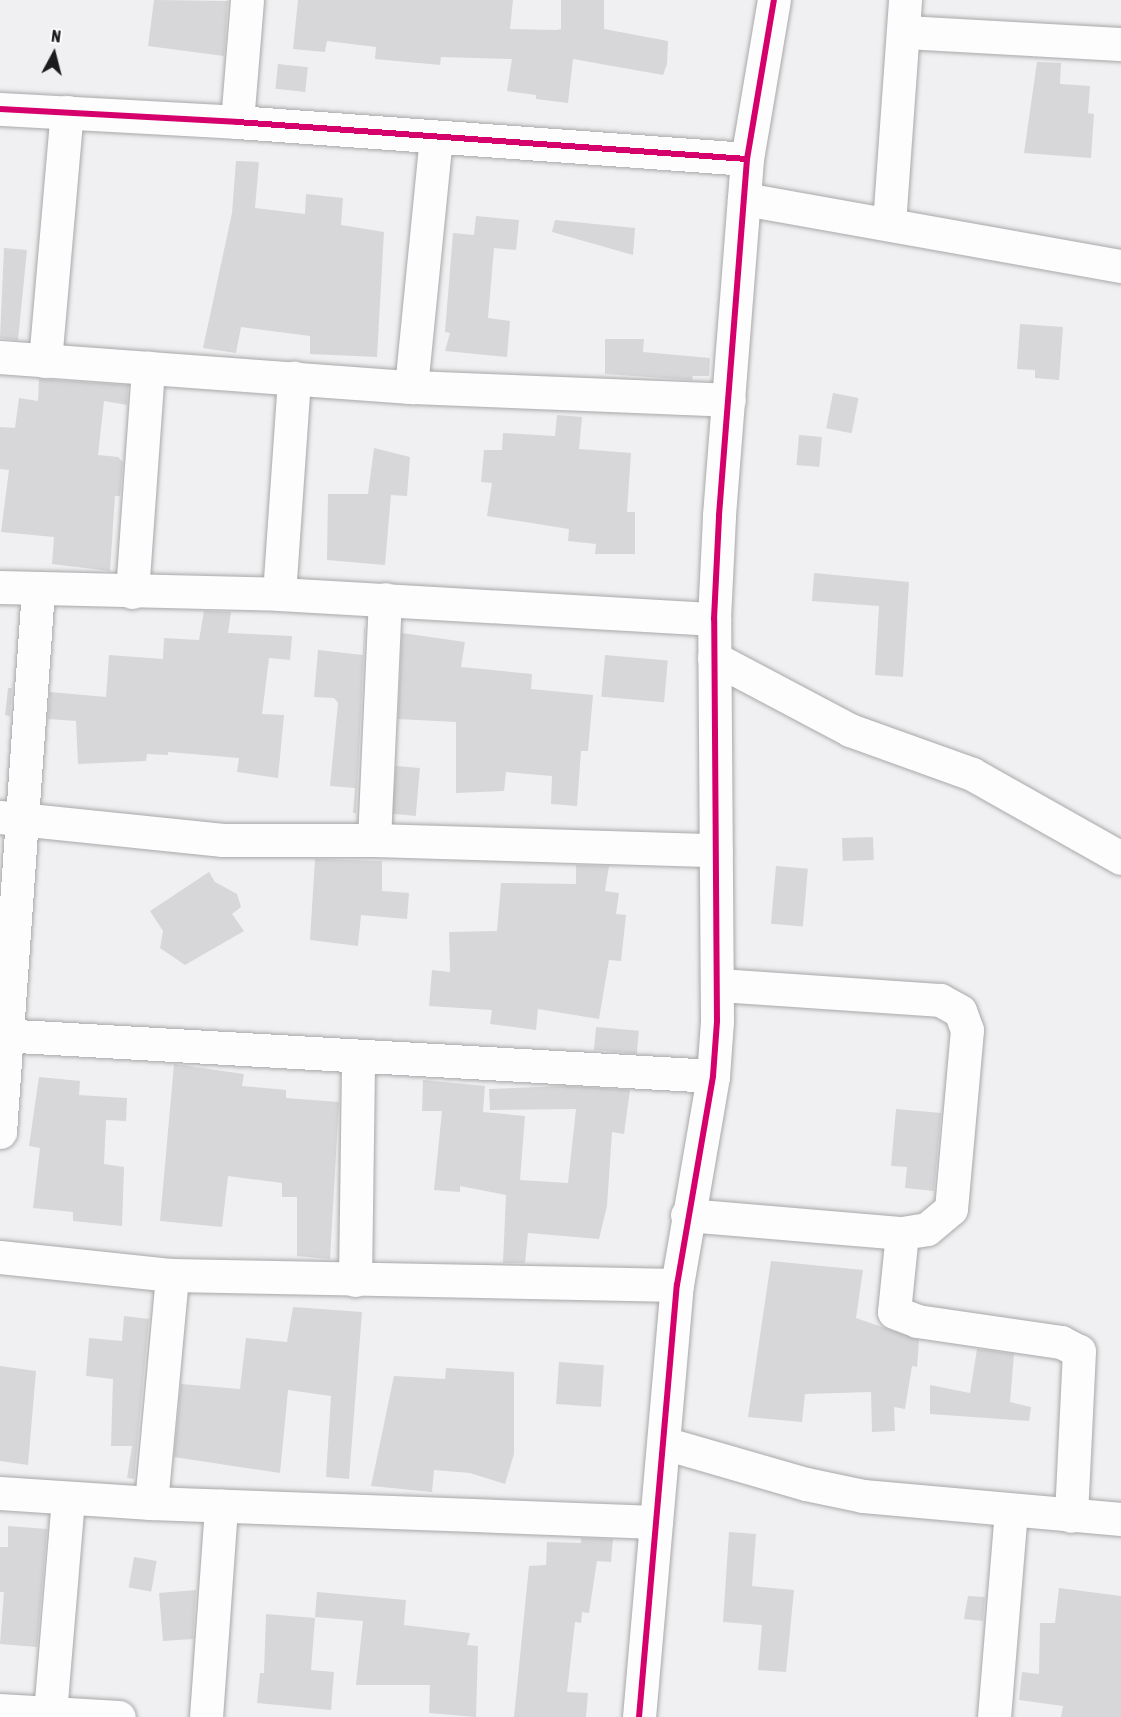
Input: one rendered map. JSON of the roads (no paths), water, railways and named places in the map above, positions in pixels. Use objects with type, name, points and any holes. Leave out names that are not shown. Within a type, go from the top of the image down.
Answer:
[{"type":"street","points":[[237,122],[247,0]]},
{"type":"street","points":[[639,1717],[677,1285],[687,1215],[713,1076],[718,985],[714,619],[747,159],[774,0]]},
{"type":"street","points":[[889,224],[904,32],[904,0]]},
{"type":"street","points":[[904,32],[1121,44]]},
{"type":"street","points":[[0,109],[237,122],[747,159]]},
{"type":"street","points":[[45,361],[67,112]]},
{"type":"street","points":[[411,387],[436,138]]},
{"type":"street","points":[[744,199],[1121,266]]},
{"type":"street","points":[[0,357],[411,387],[729,400]]},
{"type":"street","points":[[132,592],[148,368]]},
{"type":"street","points":[[279,594],[294,378]]},
{"type":"street","points":[[0,587],[38,590],[279,594],[714,619]]},
{"type":"street","points":[[0,1132],[11,818],[38,590]]},
{"type":"street","points":[[374,840],[385,599]]},
{"type":"street","points":[[714,658],[842,727],[972,774],[1121,858]]},
{"type":"street","points":[[11,818],[223,840],[374,840],[716,850]]},
{"type":"street","points":[[687,1215],[902,1233],[927,1229],[951,1209],[967,1029],[960,1011],[940,1000],[718,985]]},
{"type":"street","points":[[3,1036],[713,1076]]},
{"type":"street","points":[[356,1280],[358,1057]]},
{"type":"street","points":[[902,1233],[894,1312],[917,1321],[1061,1342],[1079,1351],[1071,1515]]},
{"type":"street","points":[[0,1257],[172,1275],[677,1285]]},
{"type":"street","points":[[151,1503],[172,1275]]},
{"type":"street","points":[[664,1443],[806,1484],[863,1496],[1121,1519]]},
{"type":"street","points":[[0,1493],[68,1500],[656,1522]]},
{"type":"street","points":[[50,1713],[68,1500]]},
{"type":"street","points":[[206,1717],[221,1506]]},
{"type":"street","points":[[994,1717],[1011,1511]]},
{"type":"street","points":[[0,1710],[119,1717]]}]
